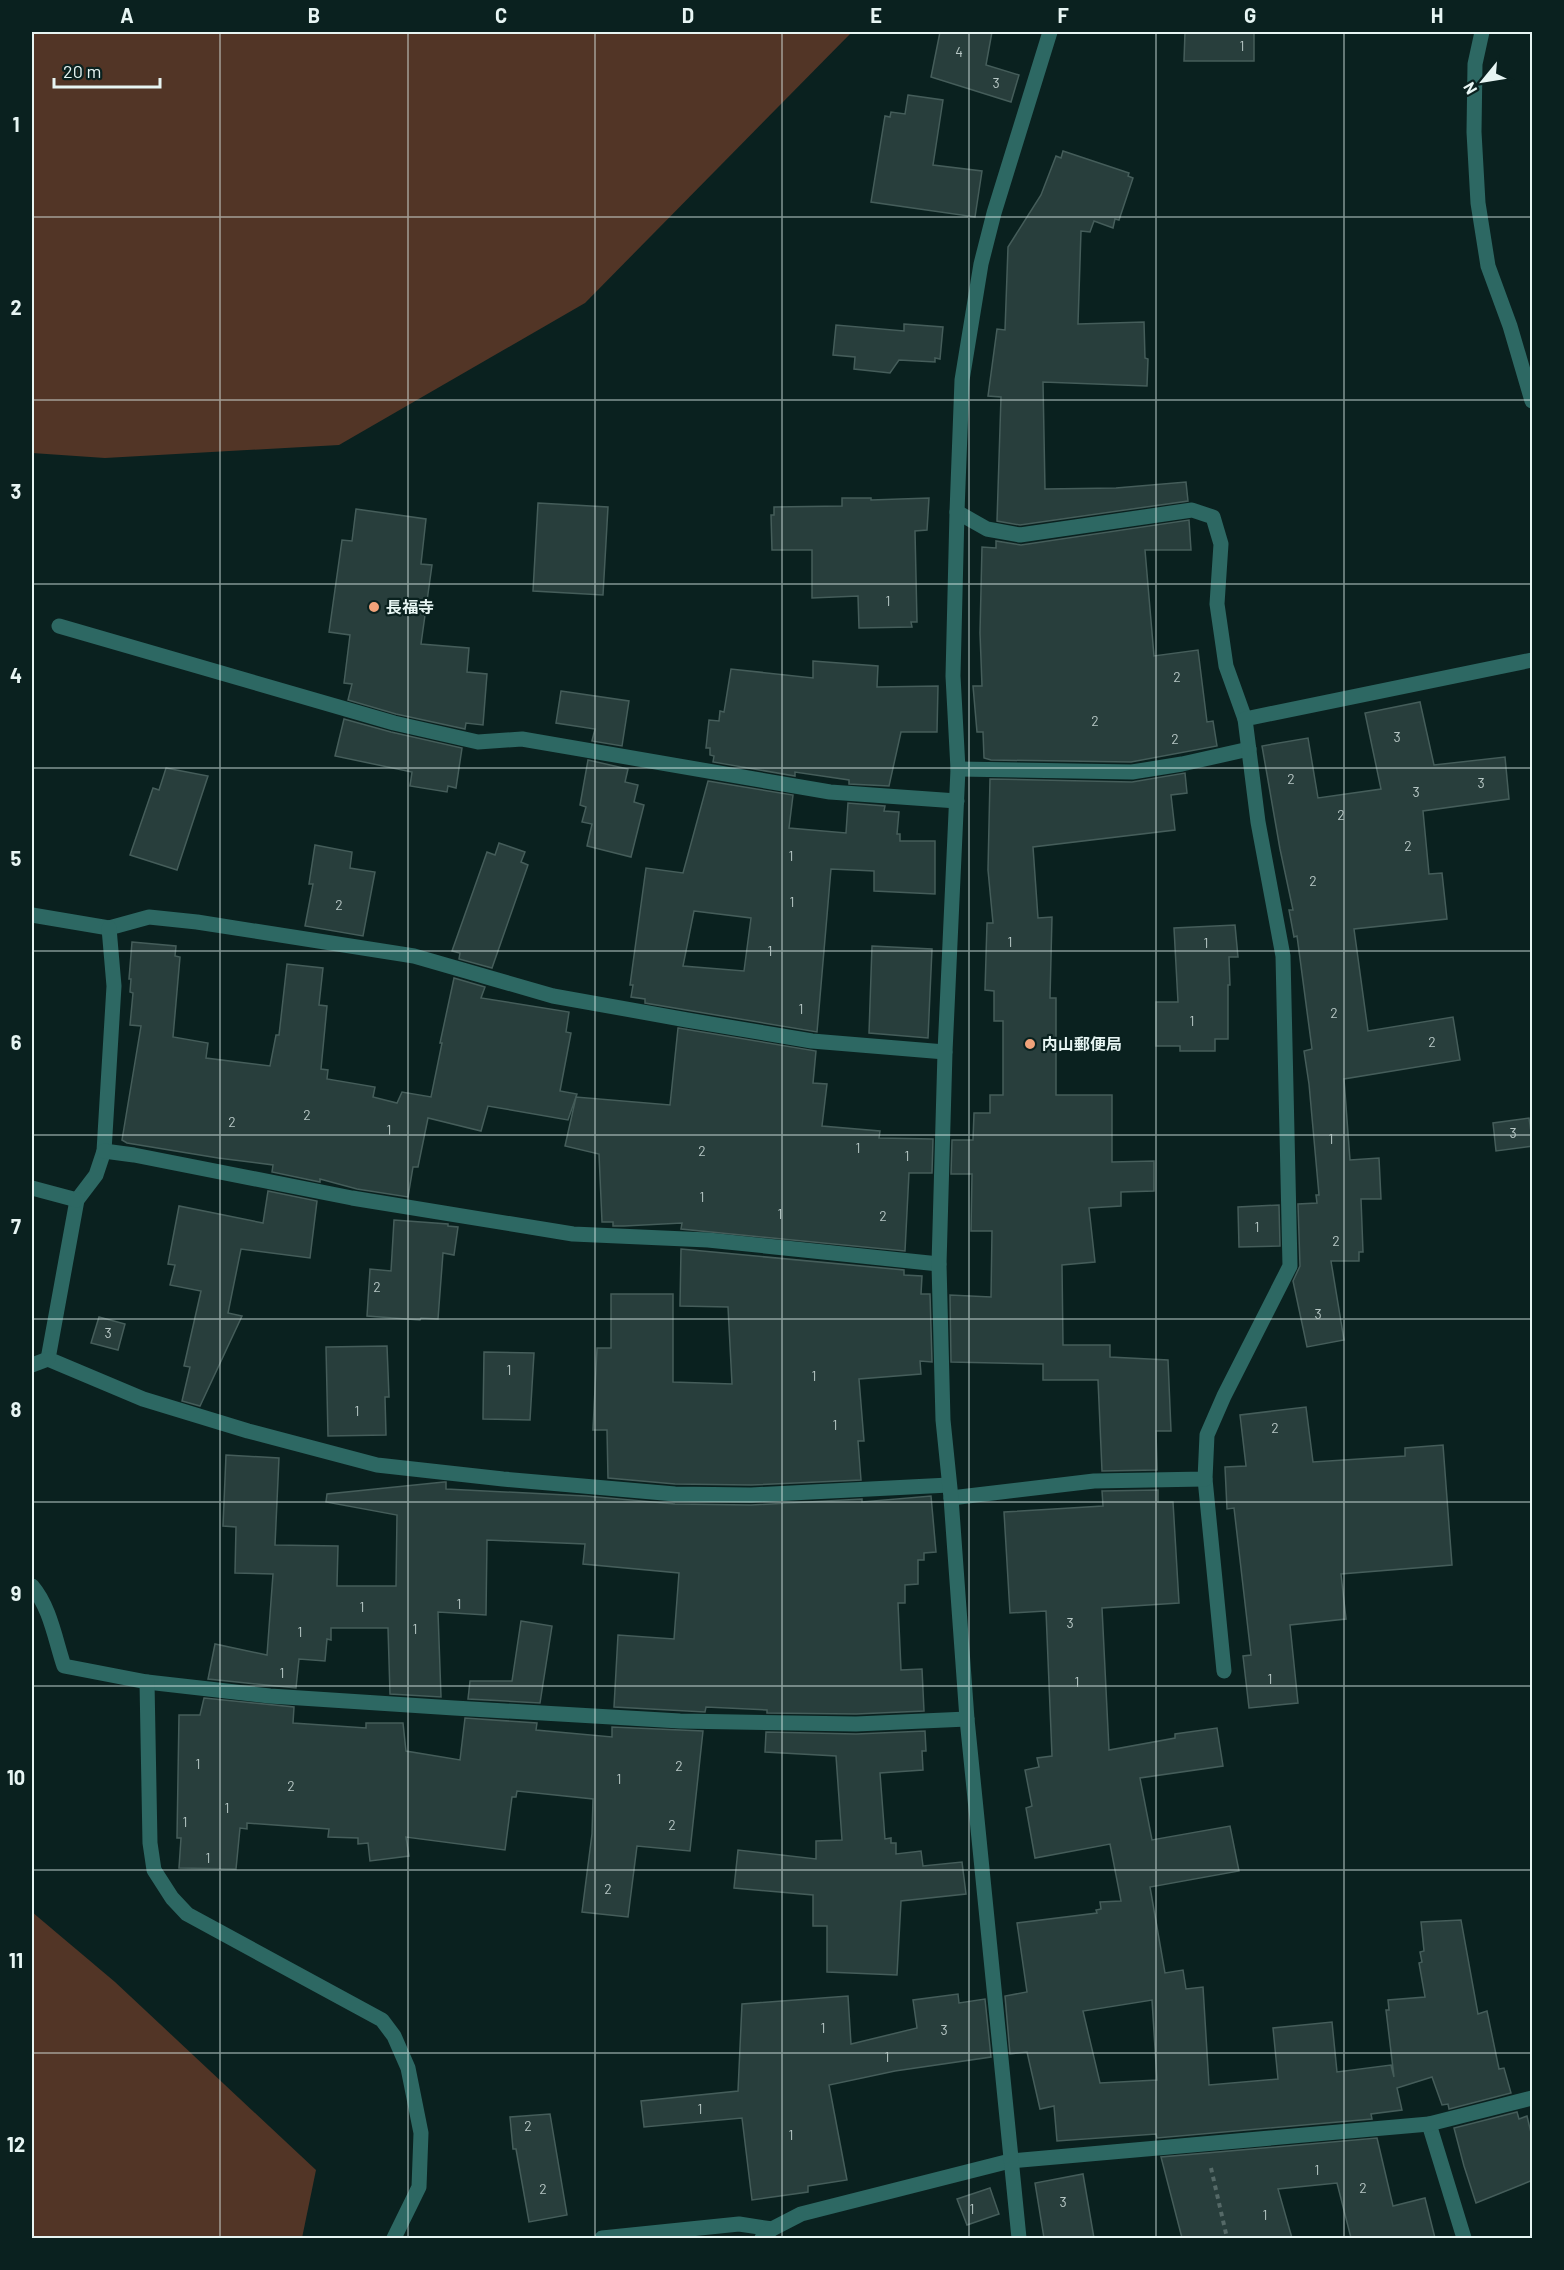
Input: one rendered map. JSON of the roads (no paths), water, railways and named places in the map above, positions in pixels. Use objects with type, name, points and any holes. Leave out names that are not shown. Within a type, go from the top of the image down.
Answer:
[{"type":"street","points":[[1019,2238],[967,1719],[943,1420],[939,1264],[945,1052],[958,769],[953,676],[962,380],[981,264],[994,213],[1050,32]]},
{"type":"street","points":[[1482,32],[1475,64],[1474,132],[1478,203],[1488,266],[1510,326],[1533,401]]},
{"type":"street","points":[[957,512],[987,529],[1020,535],[1192,510],[1213,517],[1221,544],[1217,604],[1226,666],[1245,719],[1258,822],[1283,956],[1290,1266],[1224,1396],[1207,1435],[1205,1479],[1224,1671]]},
{"type":"street","points":[[59,626],[394,723],[478,742],[522,739],[831,792],[957,801]]},
{"type":"street","points":[[1245,719],[1533,660]]},
{"type":"street","points":[[958,769],[1132,772],[1249,749]]},
{"type":"street","points":[[32,915],[110,927],[149,917],[197,922],[414,956],[553,996],[687,1020],[812,1041],[945,1052]]},
{"type":"street","points":[[48,1359],[77,1200],[96,1175],[104,1151],[114,987],[110,927]]},
{"type":"street","points":[[104,1151],[352,1198],[573,1234],[708,1240],[939,1264]]},
{"type":"street","points":[[32,1188],[77,1200]]},
{"type":"street","points":[[32,1365],[48,1359],[143,1399],[248,1431],[376,1465],[503,1479],[675,1494],[752,1495],[950,1492],[1094,1481],[1205,1479]]},
{"type":"street","points":[[32,1586],[39,1594],[49,1616],[64,1666],[147,1682],[270,1696],[680,1721],[856,1724],[967,1719]]},
{"type":"street","points":[[147,1682],[150,1843],[154,1870],[172,1898],[187,1914],[382,2020],[394,2036],[408,2068],[421,2133],[419,2187],[394,2238]]},
{"type":"street","points":[[602,2238],[739,2224],[767,2234],[801,2214],[1010,2161],[1429,2124],[1533,2098]]},
{"type":"street","points":[[1429,2124],[1464,2238]]},
{"type":"place","name":"長福寺","points":[[374,607]]},
{"type":"place","name":"内山郵便局","points":[[1030,1044]]}]
